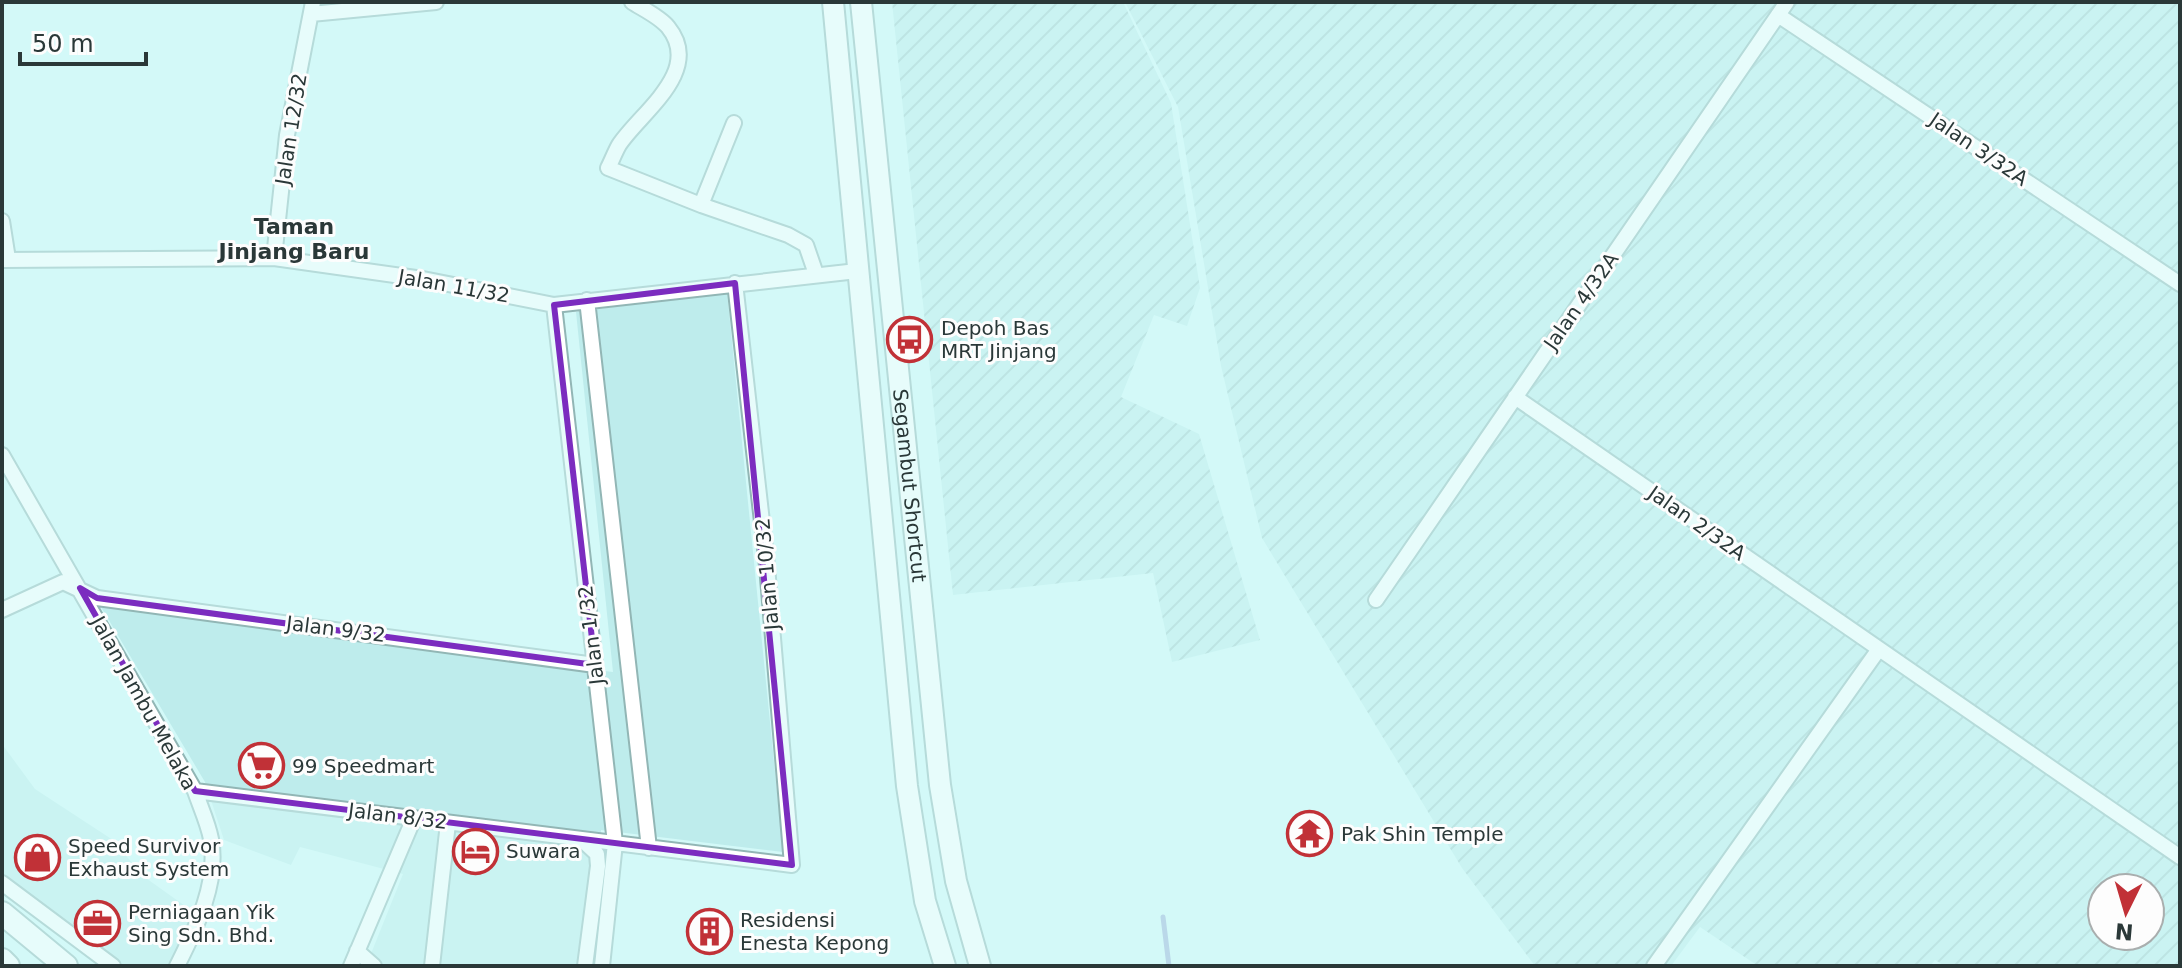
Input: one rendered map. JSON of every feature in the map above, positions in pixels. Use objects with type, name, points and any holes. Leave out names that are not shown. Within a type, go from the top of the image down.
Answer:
[{"type":"main road","name":"Segambut Shortcut","points":[[833,2],[907,786],[925,901],[945,966]]},
{"type":"main road","name":"Segambut Shortcut","points":[[861,2],[940,785],[956,881],[980,966]]},
{"type":"main road","points":[[857,271],[868,270],[875,263],[872,197],[876,157]]},
{"type":"main road","points":[[2,913],[66,966]]},
{"type":"main road","points":[[2,960],[8,966]]},
{"type":"street","points":[[312,8],[436,2]]},
{"type":"street","points":[[632,2],[668,27],[678,51],[678,66],[671,83],[619,145],[608,168],[797,240],[806,245],[816,274]]},
{"type":"street","name":"Jalan 12/32","points":[[274,258],[287,135],[312,8]]},
{"type":"street","name":"Jalan 3/32A","points":[[1782,8],[2180,284]]},
{"type":"street","name":"Jalan 4/32A","points":[[1376,600],[1782,8]]},
{"type":"street","points":[[701,205],[734,123]]},
{"type":"street","points":[[2,221],[5,260]]},
{"type":"street","name":"Jalan 11/32","points":[[5,260],[274,258],[423,279],[554,305],[857,271]]},
{"type":"street","name":"Jalan 10/32","points":[[735,283],[767,566],[792,865]]},
{"type":"street","points":[[587,300],[649,848]]},
{"type":"street","name":"Jalan 1/32","points":[[554,305],[615,843],[602,966]]},
{"type":"street","name":"Jalan 2/32A","points":[[1515,397],[2180,857]]},
{"type":"street","name":"Jalan Jambu Melaka","points":[[2,455],[195,791],[211,839],[212,869],[197,926],[177,966]]},
{"type":"street","points":[[2,610],[63,582],[80,588]]},
{"type":"street","name":"Jalan 9/32","points":[[80,588],[97,598],[595,665]]},
{"type":"street","points":[[1654,966],[1879,649]]},
{"type":"street","name":"Jalan 8/32","points":[[195,791],[792,865]]},
{"type":"street","points":[[351,966],[414,818]]},
{"type":"street","points":[[432,966],[448,823]]},
{"type":"street","points":[[582,839],[597,854],[598,866],[585,966]]},
{"type":"street","points":[[2,883],[113,966]]},
{"type":"street","points":[[357,951],[374,966]]},
{"type":"highlighted area","points":[[735,283],[792,865],[195,791],[80,588],[97,598],[595,665],[554,305]]},
{"type":"shaded area","points":[[892,2],[1123,2],[1171,103],[1200,288],[1187,326],[1154,315],[1121,397],[1199,434],[1260,640],[1172,662],[1153,573],[953,595]]},
{"type":"shaded area","points":[[1125,2],[2180,2],[2180,966],[1945,966],[1935,960],[1930,966],[1758,966],[1700,927],[1671,966],[1535,966],[1462,868],[1262,538],[1221,366],[1178,107]]},
{"type":"shaded area","points":[[727,292],[783,852],[601,830],[592,966],[366,966],[403,874],[300,847],[291,865],[224,840],[205,782],[101,607],[613,672],[576,312]]},
{"type":"shaded area","points":[[2,744],[35,789],[113,840],[143,876],[195,913],[168,966],[123,966],[2,874]]},
{"type":"waterway","points":[[1163,917],[1169,966]]},
{"type":"place","name":"Depoh Bas MRT Jinjang","points":[[910,339]]},
{"type":"place","name":"99 Speedmart","points":[[261,766]]},
{"type":"place","name":"Pak Shin Temple","points":[[1310,834]]},
{"type":"place","name":"Suwara","points":[[475,851]]},
{"type":"place","name":"Speed Survivor Exhaust System","points":[[37,858]]},
{"type":"place","name":"Perniagaan Yik Sing Sdn. Bhd.","points":[[97,924]]},
{"type":"place","name":"Residensi Enesta Kepong","points":[[709,932]]},
{"type":"district","name":"Taman Jinjang Baru","points":[[294,238]]}]
